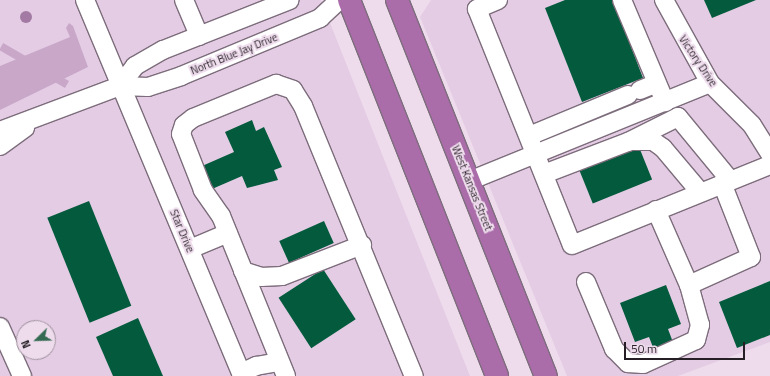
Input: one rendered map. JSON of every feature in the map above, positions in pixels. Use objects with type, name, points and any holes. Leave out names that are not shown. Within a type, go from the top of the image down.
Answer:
[{"type":"highway","points":[[349,0],[497,376]]},
{"type":"highway","name":"West Kansas Street","points":[[397,0],[546,376]]},
{"type":"street","name":"Star Drive","points":[[85,0],[190,249],[241,375]]},
{"type":"street","points":[[184,0],[199,36]]},
{"type":"street","points":[[120,86],[135,66],[199,36],[290,0]]},
{"type":"street","name":"North Blue Jay Drive","points":[[0,131],[120,86],[148,87],[181,76],[320,18],[339,0]]},
{"type":"street","points":[[498,0],[477,9],[537,154],[572,245],[770,165]]},
{"type":"street","points":[[622,0],[665,102]]},
{"type":"street","name":"Victory Drive","points":[[664,0],[710,83],[752,124],[770,154]]},
{"type":"street","points":[[529,136],[657,83]]},
{"type":"street","points":[[469,181],[710,83]]},
{"type":"street","points":[[241,375],[256,366],[282,369],[221,216],[203,190],[181,134],[184,125],[276,84],[293,90],[303,106],[362,244],[414,376]]},
{"type":"street","name":"North Blue Jay Drive","points":[[0,146],[40,117]]},
{"type":"street","points":[[544,174],[628,142],[678,117],[726,182],[751,257],[689,286]]},
{"type":"street","points":[[628,142],[652,141],[700,192]]},
{"type":"street","points":[[586,282],[614,349],[628,363],[642,364],[696,340],[700,326],[689,286],[656,210]]},
{"type":"street","points":[[190,249],[228,233]]},
{"type":"street","points":[[243,271],[261,277],[282,276],[362,244]]},
{"type":"street","points":[[0,327],[22,376]]},
{"type":"shaded area","points":[[0,0],[321,0],[470,376],[0,376]]},
{"type":"shaded area","points":[[431,0],[770,0],[770,342],[678,376],[567,376],[420,17]]},
{"type":"shaded area","points":[[69,23],[73,26],[88,67],[0,110],[0,66],[70,37],[66,28]]},
{"type":"shaded area","points":[[3,43],[69,81],[65,88],[0,50]]},
{"type":"building","points":[[565,0],[613,0],[643,78],[582,102],[545,8]]},
{"type":"building","points":[[704,0],[756,0],[712,18]]},
{"type":"building","points":[[252,120],[256,131],[264,127],[282,167],[274,170],[278,180],[247,188],[242,176],[212,189],[202,166],[234,152],[225,132]]},
{"type":"building","points":[[639,147],[652,179],[593,203],[580,171]]},
{"type":"building","points":[[89,201],[131,306],[90,323],[47,218]]},
{"type":"building","points":[[324,221],[334,243],[289,263],[279,241]]},
{"type":"building","points":[[323,269],[356,319],[311,348],[279,298]]},
{"type":"building","points":[[770,281],[770,335],[737,348],[719,302]]},
{"type":"building","points":[[666,285],[681,324],[668,329],[677,353],[658,360],[649,337],[635,342],[620,303]]},
{"type":"building","points":[[138,318],[163,376],[113,376],[96,337]]}]
